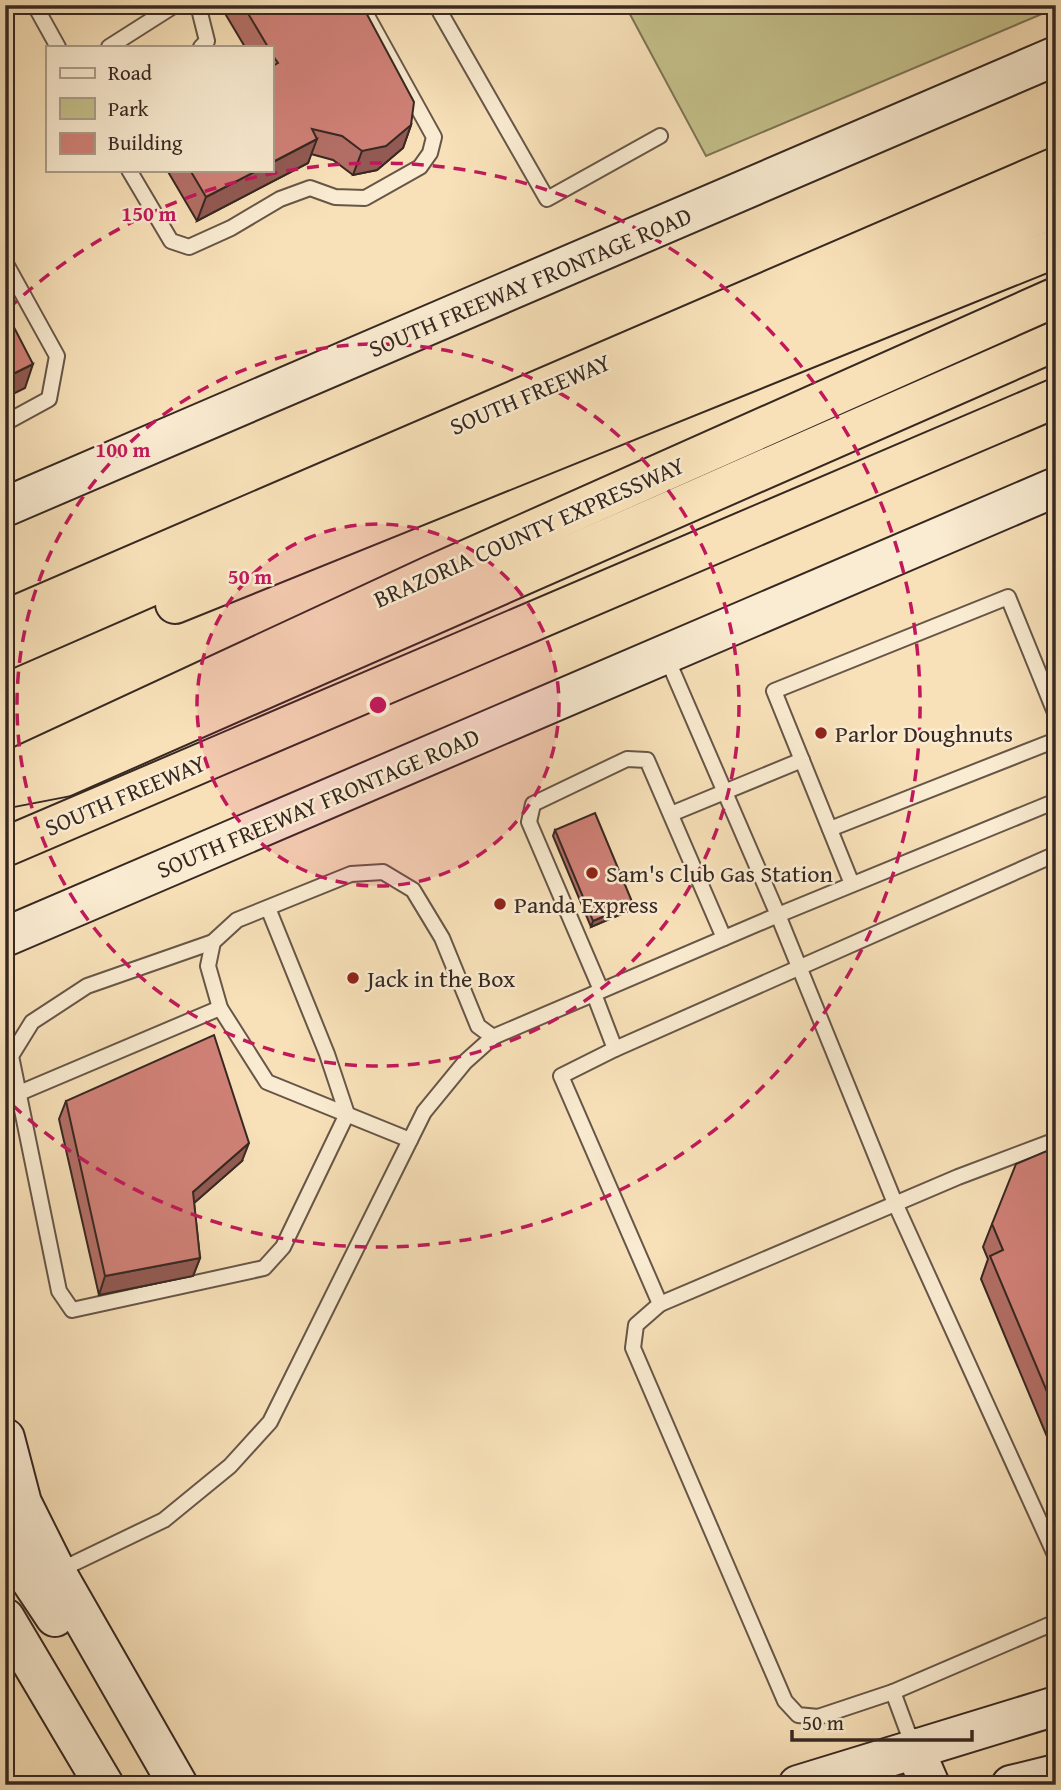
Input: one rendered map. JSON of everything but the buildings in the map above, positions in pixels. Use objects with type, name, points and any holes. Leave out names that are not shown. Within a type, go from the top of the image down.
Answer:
[{"type":"highway","name":"SOUTH FREEWAY","points":[[5,620],[1056,167]]},
{"type":"highway","points":[[5,650],[264,537],[682,369],[1056,206]]},
{"type":"highway","points":[[5,672],[1056,248]]},
{"type":"highway","name":"BRAZORIA COUNTY EXPRESSWAY","points":[[5,773],[432,575],[1056,297]]},
{"type":"highway","points":[[5,789],[64,777],[1056,341]]},
{"type":"highway","name":"SOUTH FREEWAY","points":[[5,847],[1056,398]]},
{"type":"main road","name":"SOUTH FREEWAY FRONTAGE ROAD","points":[[5,507],[1056,57]]},
{"type":"main road","name":"SOUTH FREEWAY FRONTAGE ROAD","points":[[5,937],[1056,487]]},
{"type":"main road","points":[[5,1437],[22,1503],[56,1572],[178,1785]]},
{"type":"main road","points":[[5,1542],[47,1604],[153,1785]]},
{"type":"main road","points":[[5,1618],[104,1785]]},
{"type":"main road","points":[[798,1785],[1056,1706]]},
{"type":"main road","points":[[914,1748],[930,1785]]},
{"type":"main road","points":[[1011,1785],[1056,1774]]},
{"type":"lane","points":[[44,5],[38,11],[57,46]]},
{"type":"lane","points":[[111,46],[175,5]]},
{"type":"lane","points":[[198,5],[207,41],[202,46]]},
{"type":"lane","points":[[130,172],[171,241],[189,247],[231,228],[280,199],[310,188],[335,197],[365,198],[420,167],[430,153],[434,137],[361,5]]},
{"type":"lane","points":[[443,7],[547,199],[660,136]]},
{"type":"lane","points":[[5,262],[57,356],[49,399],[5,423]]},
{"type":"lane","points":[[852,884],[774,691],[1008,597],[1056,715]]},
{"type":"lane","points":[[665,654],[800,967],[895,1203],[1056,1557]]},
{"type":"lane","points":[[830,830],[1056,740]]},
{"type":"lane","points":[[615,1049],[597,992],[529,822],[533,804],[627,759],[648,760],[724,938]]},
{"type":"lane","points":[[671,814],[802,760]]},
{"type":"lane","points":[[56,1572],[163,1520],[230,1466],[270,1422],[424,1112],[464,1062],[493,1037],[852,884],[1056,802]]},
{"type":"lane","points":[[660,1304],[561,1076],[615,1049],[1056,853]]},
{"type":"lane","points":[[268,908],[327,1054],[347,1114],[283,1248],[264,1268],[72,1310],[58,1292],[11,1056],[32,1022],[87,986],[213,942],[237,920],[351,874],[383,872],[413,890],[442,938],[478,1026],[493,1037]]},
{"type":"lane","points":[[213,942],[208,966],[220,1007],[267,1082],[410,1140]]},
{"type":"lane","points":[[17,1094],[220,1007]]},
{"type":"lane","points":[[1056,1140],[1018,1152],[660,1304],[636,1325],[633,1348],[785,1701],[798,1714],[818,1717],[893,1692],[1056,1622]]},
{"type":"lane","points":[[893,1692],[914,1748]]},
{"type":"green space","points":[[625,5],[1056,5],[1056,8],[706,156]]},
{"type":"place","name":"Parlor Doughnuts","points":[[821,733]]},
{"type":"place","name":"Sam's Club Gas Station","points":[[592,873]]},
{"type":"place","name":"Panda Express","points":[[500,904]]},
{"type":"place","name":"Jack in the Box","points":[[353,978]]}]
